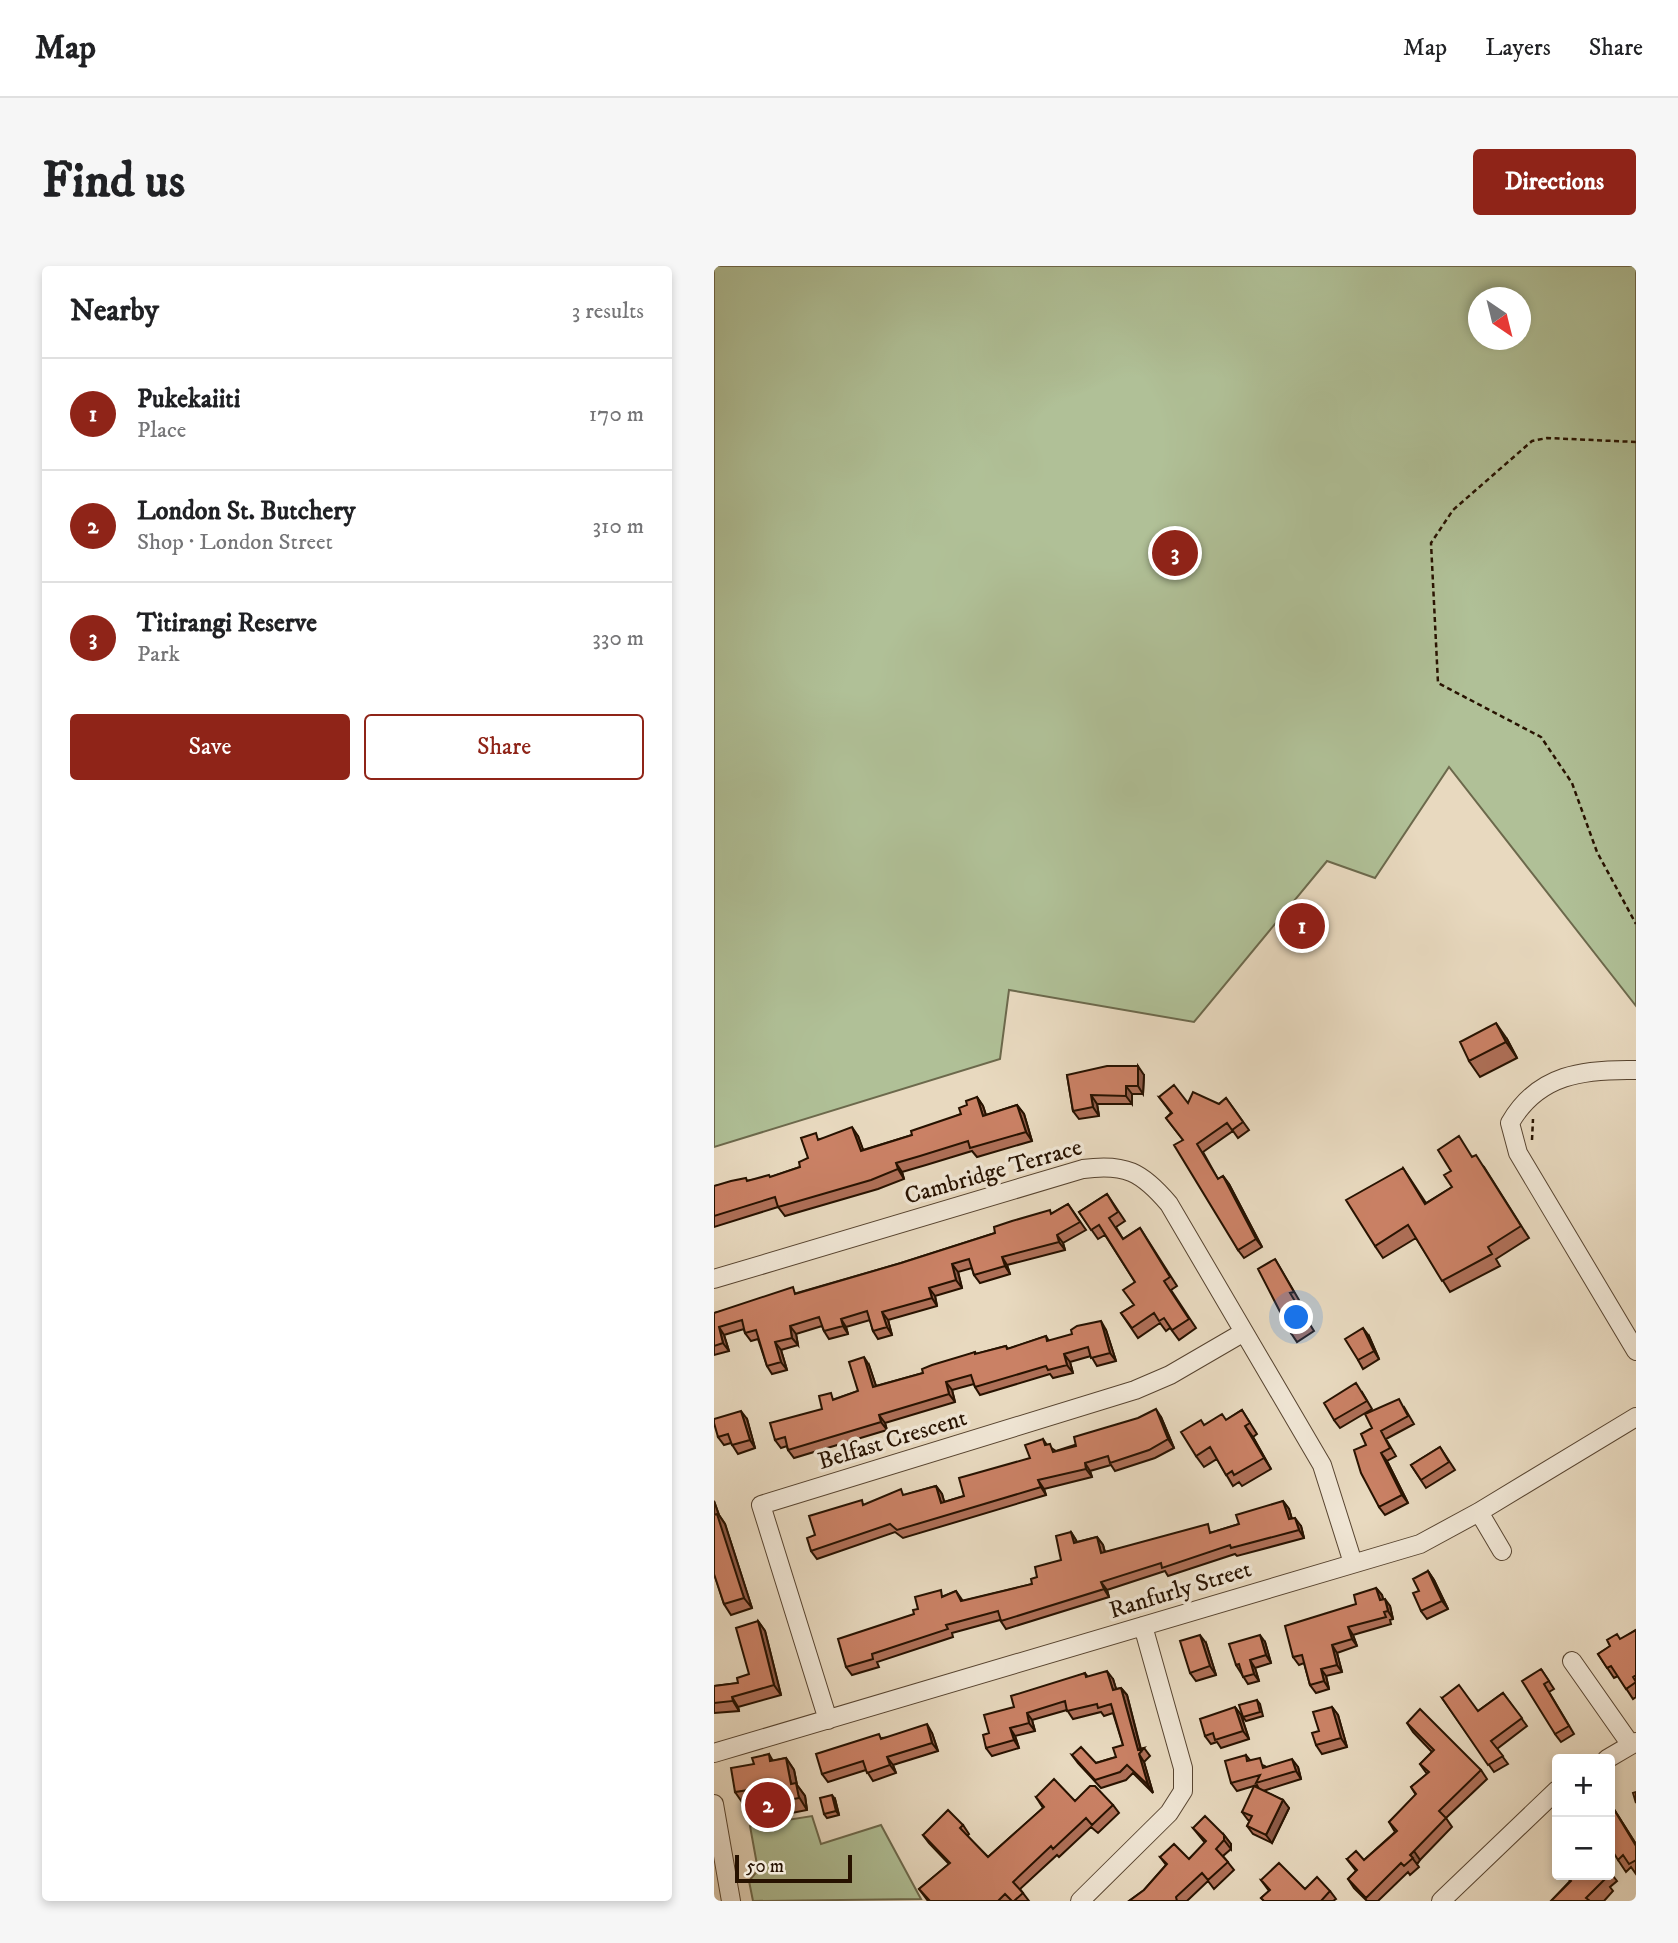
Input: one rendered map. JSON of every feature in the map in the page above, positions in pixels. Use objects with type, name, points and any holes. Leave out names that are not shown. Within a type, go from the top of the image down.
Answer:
[{"type":"street","points":[[1636,1070],[1584,1071],[1553,1080],[1527,1100],[1510,1123],[1518,1153],[1636,1351]]},
{"type":"street","name":"Cambridge Terrace","points":[[714,1279],[1083,1169],[1107,1166],[1137,1174],[1161,1194],[1322,1465],[1353,1563]]},
{"type":"street","name":"Belfast Crescent","points":[[828,1720],[761,1505],[1135,1391],[1170,1376],[1244,1332]]},
{"type":"street","name":"Ranfurly Street","points":[[714,1754],[1420,1544],[1479,1512],[1636,1417]]},
{"type":"street","points":[[1479,1512],[1502,1551]]},
{"type":"street","points":[[1080,1901],[1169,1813],[1183,1791],[1183,1768],[1143,1626]]},
{"type":"street","points":[[1572,1661],[1633,1744],[1615,1754]]},
{"type":"street","points":[[1441,1901],[1552,1795]]},
{"type":"street","points":[[714,1804],[731,1901]]},
{"type":"path","points":[[1636,442],[1547,438],[1532,441],[1453,510],[1430,549],[1438,683],[1531,732],[1549,747],[1572,783],[1597,852],[1636,924]]},
{"type":"path","points":[[1528,1111],[1535,1125],[1531,1144]]},
{"type":"green space","points":[[714,266],[1636,266],[1636,1006],[1449,767],[1375,878],[1327,861],[1194,1022],[1009,990],[1000,1059],[714,1147]]},
{"type":"green space","points":[[812,1816],[821,1844],[881,1825],[921,1899],[753,1901],[749,1881],[758,1870],[750,1826]]},
{"type":"building","points":[[1496,1023],[1506,1042],[1469,1061],[1460,1042]]},
{"type":"building","points":[[1107,1066],[1138,1066],[1138,1086],[1126,1086],[1126,1096],[1091,1095],[1093,1107],[1073,1111],[1067,1075]]},
{"type":"building","points":[[1174,1085],[1188,1103],[1193,1092],[1219,1104],[1226,1098],[1243,1122],[1232,1130],[1227,1123],[1197,1144],[1218,1179],[1223,1176],[1256,1239],[1238,1250],[1174,1145],[1183,1140],[1166,1118],[1172,1113],[1159,1097]]},
{"type":"building","points":[[977,1097],[983,1116],[1017,1105],[1026,1132],[970,1148],[968,1141],[896,1163],[898,1169],[871,1180],[778,1207],[775,1197],[714,1216],[714,1186],[746,1178],[747,1181],[769,1175],[770,1177],[800,1167],[799,1162],[808,1158],[801,1138],[816,1133],[818,1140],[852,1127],[861,1151],[912,1135],[911,1131],[961,1114],[959,1108],[967,1105],[966,1101]]},
{"type":"building","points":[[1459,1136],[1472,1157],[1476,1155],[1521,1226],[1488,1247],[1492,1254],[1442,1281],[1408,1225],[1375,1246],[1346,1200],[1403,1168],[1425,1204],[1452,1187],[1444,1175],[1451,1171],[1438,1150]]},
{"type":"building","points":[[1107,1194],[1118,1212],[1109,1218],[1123,1239],[1140,1228],[1170,1277],[1164,1281],[1189,1319],[1172,1330],[1164,1318],[1159,1321],[1154,1313],[1132,1328],[1121,1313],[1134,1305],[1123,1290],[1135,1282],[1099,1225],[1091,1230],[1079,1212]]},
{"type":"building","points":[[1068,1204],[1080,1222],[1057,1235],[1059,1242],[1002,1257],[1005,1266],[974,1275],[969,1259],[952,1264],[956,1280],[929,1288],[932,1298],[882,1312],[887,1327],[873,1331],[867,1311],[841,1319],[843,1326],[824,1331],[819,1317],[790,1326],[792,1338],[775,1342],[781,1362],[767,1366],[756,1330],[745,1333],[742,1320],[719,1327],[723,1343],[714,1346],[714,1313],[793,1287],[795,1294],[901,1263],[995,1233],[994,1227],[1012,1221],[1050,1210],[1051,1214]]},
{"type":"building","points":[[1275,1259],[1294,1292],[1290,1293],[1308,1323],[1291,1333],[1258,1269]]},
{"type":"building","points":[[1101,1321],[1110,1353],[1091,1358],[1088,1347],[1064,1354],[1067,1365],[1048,1370],[1046,1366],[975,1387],[971,1375],[946,1382],[949,1394],[879,1415],[881,1422],[788,1450],[785,1437],[775,1440],[770,1423],[822,1409],[819,1396],[831,1393],[833,1400],[858,1391],[849,1362],[864,1357],[873,1387],[923,1373],[922,1369],[975,1352],[1006,1346],[1007,1349],[1046,1336],[1047,1341],[1072,1334],[1071,1330],[1077,1326]]},
{"type":"building","points":[[1363,1328],[1374,1351],[1358,1360],[1345,1339]]},
{"type":"building","points":[[1356,1383],[1367,1401],[1334,1420],[1324,1403]]},
{"type":"building","points":[[1399,1399],[1408,1416],[1381,1431],[1390,1448],[1381,1453],[1402,1495],[1379,1507],[1361,1473],[1354,1450],[1366,1445],[1361,1434],[1372,1428],[1365,1414]]},
{"type":"building","points":[[1156,1409],[1168,1439],[1149,1450],[1110,1463],[1108,1456],[1085,1463],[1086,1469],[1038,1480],[1041,1487],[897,1530],[890,1524],[811,1551],[807,1538],[815,1535],[809,1516],[862,1500],[863,1505],[901,1489],[903,1495],[936,1486],[941,1503],[964,1496],[959,1478],[1030,1458],[1025,1445],[1043,1439],[1045,1445],[1050,1444],[1053,1452],[1076,1446],[1074,1437],[1138,1418]]},
{"type":"building","points":[[1242,1410],[1250,1423],[1245,1426],[1264,1458],[1234,1475],[1232,1471],[1226,1475],[1210,1447],[1196,1456],[1181,1432],[1201,1420],[1204,1425],[1222,1414],[1226,1420]]},
{"type":"building","points":[[741,1411],[750,1440],[732,1445],[728,1434],[718,1437],[714,1419]]},
{"type":"building","points":[[1440,1447],[1449,1462],[1421,1480],[1411,1465]]},
{"type":"building","points":[[1283,1501],[1289,1519],[1295,1518],[1299,1530],[1231,1548],[1230,1545],[1162,1568],[1161,1563],[1101,1582],[1104,1589],[1001,1621],[998,1611],[946,1625],[948,1629],[872,1654],[873,1659],[846,1667],[838,1639],[914,1614],[913,1610],[918,1609],[915,1597],[941,1590],[942,1597],[956,1591],[961,1601],[1032,1584],[1031,1579],[1037,1577],[1035,1567],[1061,1560],[1056,1536],[1071,1532],[1074,1543],[1097,1537],[1101,1553],[1208,1524],[1210,1533],[1239,1524],[1236,1515]]},
{"type":"building","points":[[717,1514],[744,1598],[724,1604],[714,1574],[714,1515]]},
{"type":"building","points":[[1428,1571],[1442,1601],[1421,1611],[1413,1593],[1419,1591],[1413,1579]]},
{"type":"building","points":[[1376,1588],[1380,1600],[1385,1599],[1388,1611],[1384,1612],[1386,1617],[1348,1627],[1352,1639],[1332,1645],[1337,1665],[1321,1669],[1324,1681],[1310,1685],[1302,1655],[1293,1657],[1285,1626],[1356,1604],[1354,1595]]},
{"type":"building","points":[[758,1621],[774,1685],[732,1697],[733,1701],[714,1703],[714,1686],[738,1683],[737,1678],[749,1674],[736,1628]]},
{"type":"building","points":[[1636,1630],[1636,1675],[1633,1677],[1636,1682],[1626,1689],[1611,1666],[1607,1668],[1598,1654],[1610,1646],[1607,1640],[1617,1634],[1620,1639]]},
{"type":"building","points":[[1200,1635],[1210,1666],[1190,1673],[1180,1641]]},
{"type":"building","points":[[1260,1635],[1266,1655],[1250,1660],[1254,1674],[1243,1677],[1229,1644]]},
{"type":"building","points":[[1541,1669],[1549,1681],[1544,1684],[1569,1726],[1555,1734],[1522,1681]]},
{"type":"building","points":[[1107,1671],[1113,1690],[1121,1688],[1138,1750],[1144,1748],[1139,1754],[1148,1785],[1127,1765],[1120,1772],[1095,1780],[1072,1755],[1081,1747],[1096,1763],[1116,1757],[1113,1748],[1123,1745],[1111,1704],[1098,1708],[1097,1704],[1067,1711],[1065,1701],[1027,1713],[1029,1723],[1010,1728],[1014,1740],[986,1748],[983,1735],[989,1733],[984,1715],[1014,1707],[1011,1696],[1085,1673],[1086,1677]]},
{"type":"building","points":[[1459,1685],[1478,1711],[1503,1693],[1522,1718],[1491,1741],[1503,1756],[1488,1765],[1442,1698]]},
{"type":"building","points":[[1257,1700],[1260,1712],[1243,1717],[1239,1705]]},
{"type":"building","points":[[1235,1707],[1243,1731],[1215,1740],[1213,1733],[1205,1736],[1200,1719]]},
{"type":"building","points":[[1332,1707],[1341,1738],[1316,1745],[1312,1733],[1319,1731],[1313,1712]]},
{"type":"building","points":[[1420,1709],[1481,1770],[1439,1811],[1446,1818],[1410,1855],[1413,1858],[1404,1866],[1401,1863],[1366,1898],[1348,1879],[1357,1870],[1347,1859],[1356,1851],[1364,1860],[1397,1831],[1389,1822],[1416,1794],[1411,1787],[1429,1772],[1420,1764],[1434,1750],[1407,1723]]},
{"type":"building","points":[[927,1724],[932,1743],[887,1757],[890,1765],[867,1773],[863,1761],[822,1774],[816,1754],[879,1734],[881,1739]]},
{"type":"building","points":[[769,1754],[770,1761],[786,1758],[791,1784],[796,1783],[799,1798],[758,1806],[755,1789],[735,1792],[731,1768],[754,1764],[752,1758]]},
{"type":"building","points":[[1246,1755],[1247,1761],[1260,1758],[1263,1768],[1292,1759],[1296,1771],[1256,1783],[1260,1775],[1231,1783],[1225,1761]]},
{"type":"building","points":[[1054,1779],[1075,1801],[1090,1786],[1095,1786],[1113,1805],[1092,1825],[1086,1818],[1013,1882],[1023,1893],[1014,1901],[1005,1894],[998,1901],[930,1901],[919,1889],[950,1863],[923,1835],[948,1810],[963,1825],[960,1828],[988,1857],[1044,1807],[1036,1797]]},
{"type":"building","points":[[1254,1786],[1283,1800],[1266,1835],[1247,1826],[1252,1816],[1242,1812]]},
{"type":"building","points":[[832,1795],[836,1811],[824,1814],[820,1798]]},
{"type":"building","points":[[1615,1811],[1636,1846],[1636,1860],[1629,1864],[1623,1855],[1618,1860],[1615,1855]]},
{"type":"building","points":[[1205,1816],[1224,1835],[1224,1840],[1216,1849],[1228,1862],[1208,1880],[1202,1873],[1176,1897],[1177,1901],[1129,1901],[1144,1890],[1167,1864],[1160,1857],[1174,1844],[1189,1859],[1206,1841],[1193,1828]]},
{"type":"building","points":[[1279,1863],[1305,1889],[1317,1877],[1330,1891],[1321,1901],[1264,1901],[1261,1898],[1270,1890],[1261,1880]]},
{"type":"building","points":[[1604,1880],[1586,1898],[1590,1901],[1551,1901],[1571,1881]]},
{"type":"place","name":"Titirangi Reserve","points":[[1175,553]]},
{"type":"place","name":"Pukekaiiti","points":[[1302,926]]},
{"type":"place","name":"London St. Butchery","points":[[768,1805]]}]
